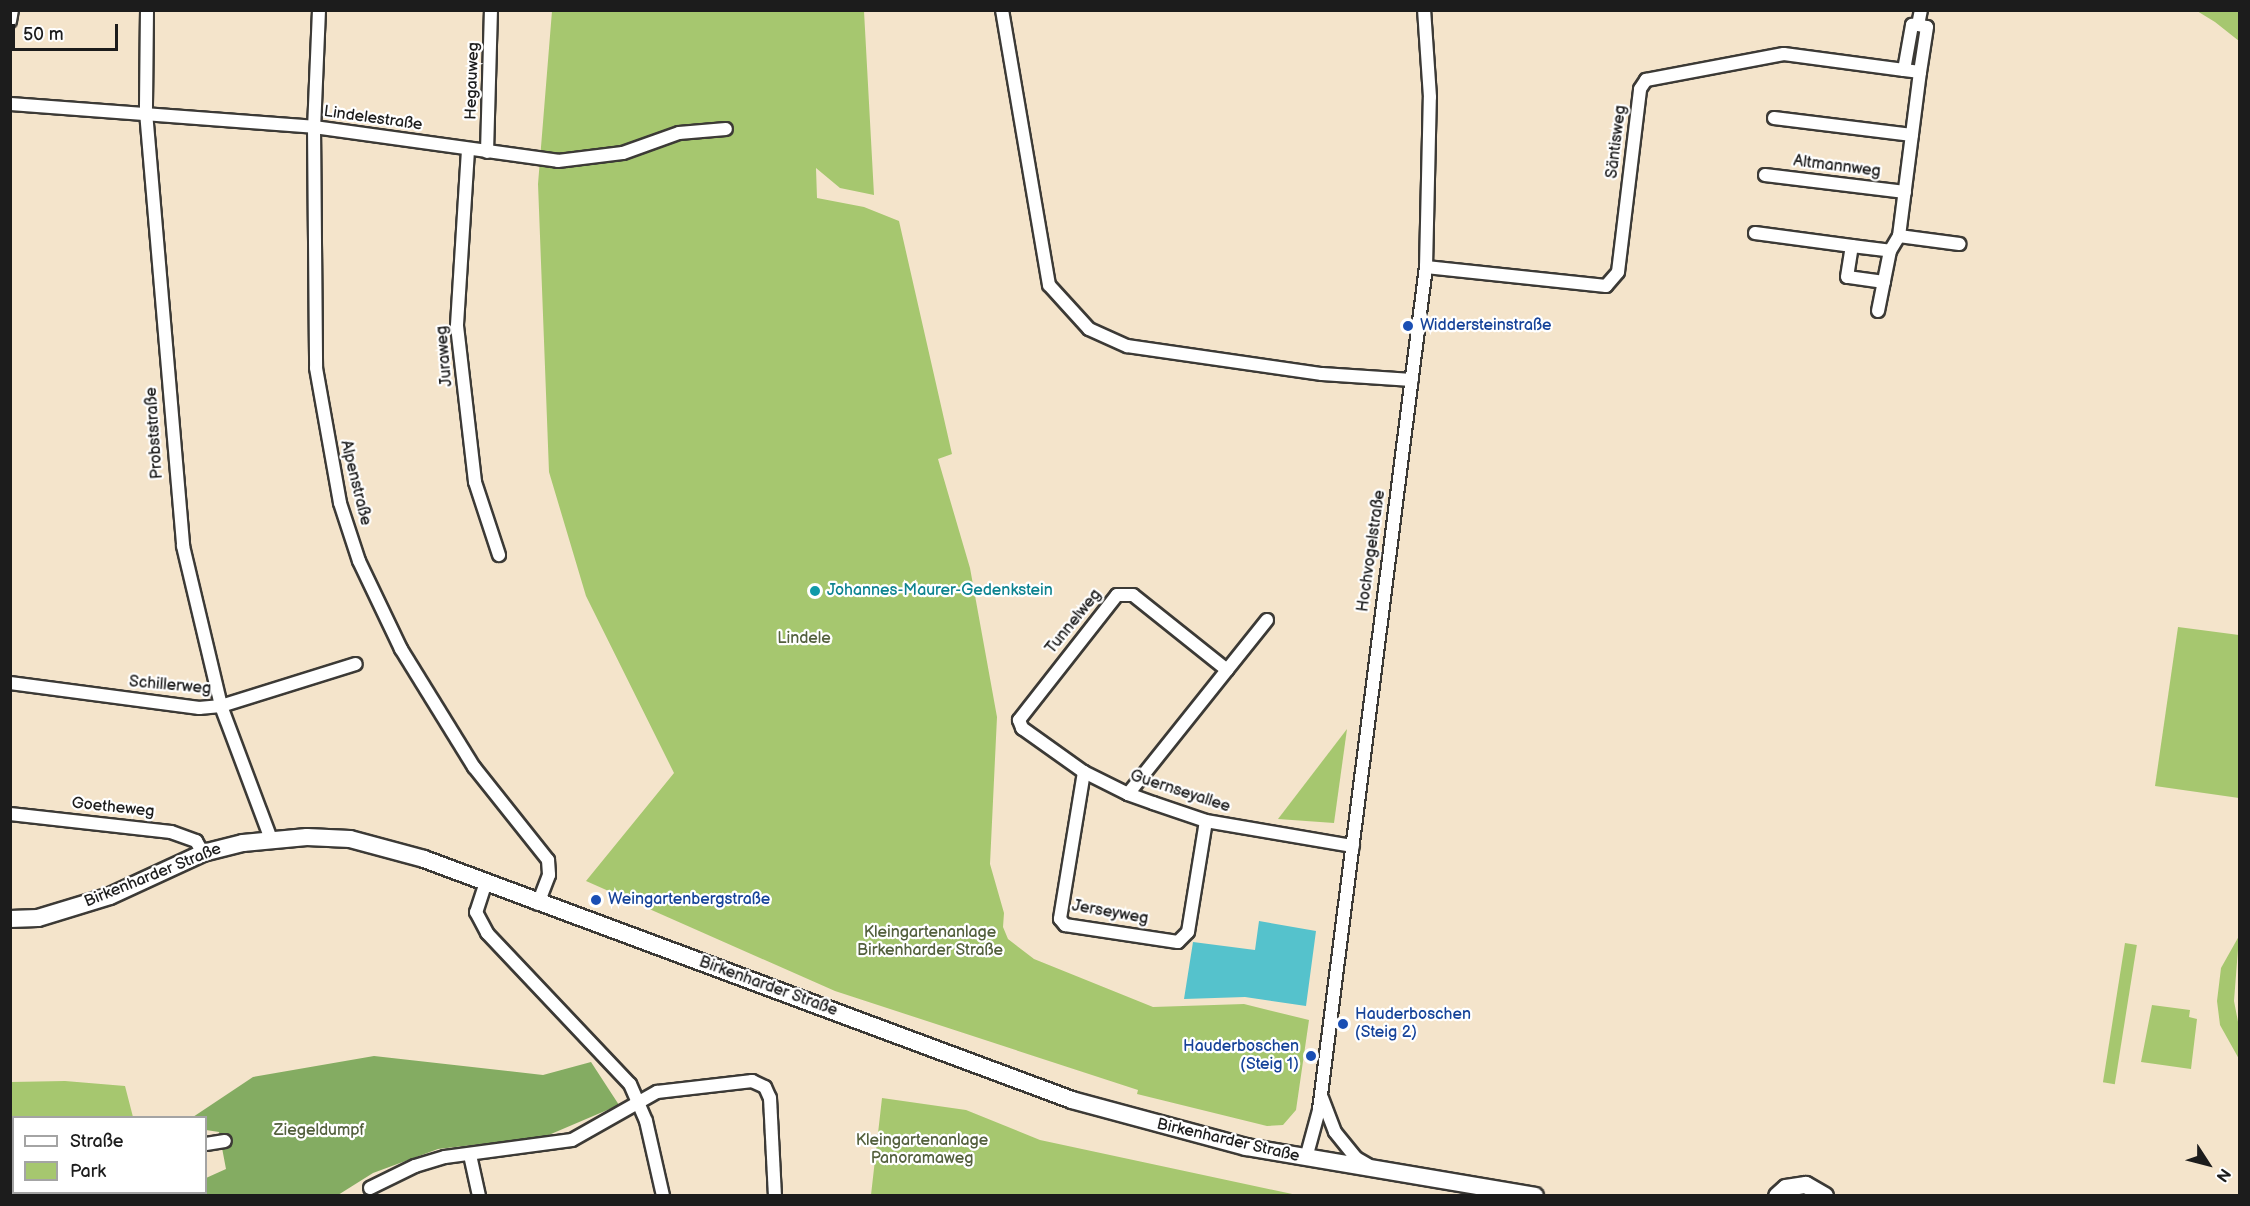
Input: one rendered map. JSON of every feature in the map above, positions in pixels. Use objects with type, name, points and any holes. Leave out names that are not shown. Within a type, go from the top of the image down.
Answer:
[{"type":"main road","name":"Birkenharder Straße","points":[[10,919],[38,918],[110,896],[203,853],[271,839],[350,839],[424,859],[538,904],[1072,1100],[1246,1148],[1535,1196]]},
{"type":"main road","points":[[1777,1196],[1786,1188],[1806,1185],[1825,1196]]},
{"type":"street","points":[[10,21],[12,10]]},
{"type":"street","name":"Probststraße","points":[[147,10],[146,112],[183,546],[221,706],[271,839]]},
{"type":"street","name":"Alpenstraße","points":[[319,10],[315,127],[316,368],[340,503],[358,561],[400,649],[474,767],[548,860],[549,875],[538,904]]},
{"type":"street","name":"Hegauweg","points":[[487,152],[491,10]]},
{"type":"street","points":[[1002,10],[1049,285],[1089,329],[1127,346],[1322,374],[1412,380]]},
{"type":"street","name":"Hochvogelstraße","points":[[1306,1158],[1320,1095],[1426,267],[1430,97],[1424,10]]},
{"type":"street","points":[[1918,25],[1921,10]]},
{"type":"street","points":[[1878,311],[1890,250],[1899,236],[1927,27],[1912,25],[1904,70],[1920,72]]},
{"type":"street","name":"Säntisweg","points":[[1426,267],[1606,286],[1618,272],[1640,89],[1646,80],[1784,54],[1904,70]]},
{"type":"street","name":"Lindelestraße","points":[[10,104],[146,112],[315,127],[558,161],[623,153],[679,133],[726,129]]},
{"type":"street","points":[[1774,118],[1912,135]]},
{"type":"street","name":"Juraweg","points":[[468,150],[457,326],[475,482],[499,555]]},
{"type":"street","name":"Altmannweg","points":[[1765,175],[1905,192]]},
{"type":"street","points":[[1755,233],[1890,250]]},
{"type":"street","points":[[1899,236],[1959,244]]},
{"type":"street","points":[[1852,246],[1847,277],[1884,282]]},
{"type":"street","name":"Tunnelweg","points":[[1019,720],[1117,595],[1133,595],[1227,670]]},
{"type":"street","points":[[1128,794],[1267,620]]},
{"type":"street","name":"Schillerweg","points":[[10,683],[199,708],[221,706],[356,663]]},
{"type":"street","name":"Guernseyallee","points":[[1019,720],[1022,728],[1084,772],[1128,794],[1206,821],[1353,846]]},
{"type":"street","name":"Jerseyweg","points":[[1084,772],[1060,919],[1065,925],[1178,942],[1188,932],[1206,821]]},
{"type":"street","name":"Goetheweg","points":[[10,814],[171,832],[196,841],[203,853]]},
{"type":"street","points":[[486,882],[476,912],[486,933],[596,1044],[630,1084],[638,1102],[663,1196]]},
{"type":"street","points":[[370,1188],[415,1166],[445,1157],[572,1140],[657,1092],[752,1082],[765,1087],[770,1098],[775,1196]]},
{"type":"street","name":"Hochvogelstraße","points":[[1320,1095],[1335,1132],[1356,1158],[1377,1170]]},
{"type":"street","points":[[207,1144],[225,1141]]},
{"type":"street","points":[[470,1155],[479,1196]]},
{"type":"green space","name":"Lindele","points":[[552,11],[864,11],[874,195],[840,188],[816,168],[817,198],[864,207],[899,221],[952,454],[938,459],[970,568],[997,717],[990,864],[1004,913],[1003,927],[1008,939],[1034,959],[1153,1007],[1244,1004],[1309,1020],[1296,1110],[1283,1125],[1267,1126],[1137,1094],[1138,1090],[835,991],[586,881],[674,773],[586,596],[549,472],[538,184]]},
{"type":"green space","points":[[2197,11],[2239,11],[2239,41],[2215,22]]},
{"type":"green space","points":[[2178,627],[2239,635],[2239,798],[2155,786]]},
{"type":"green space","points":[[1347,729],[1334,823],[1278,819]]},
{"type":"green space","points":[[2239,936],[2234,1001],[2239,1027],[2239,1059],[2220,1025],[2217,1001],[2221,968]]},
{"type":"green space","points":[[2125,943],[2137,945],[2115,1084],[2103,1082]]},
{"type":"green space","points":[[2152,1005],[2190,1010],[2189,1017],[2197,1019],[2191,1069],[2141,1062]]},
{"type":"green space","name":"Ziegeldumpf","points":[[374,1056],[543,1075],[591,1062],[619,1105],[544,1137],[438,1149],[373,1173],[338,1195],[169,1196],[207,1194],[207,1178],[226,1169],[219,1132],[207,1130],[207,1116],[194,1116],[253,1077]]},
{"type":"green space","points":[[65,1081],[125,1086],[133,1116],[12,1116],[12,1194],[54,1194],[11,1195],[11,1082]]},
{"type":"green space","name":"Kleingartenanlage Panoramaweg","points":[[882,1098],[966,1110],[1040,1140],[1297,1195],[871,1195]]},
{"type":"water","points":[[1259,921],[1316,931],[1306,1006],[1245,997],[1184,999],[1193,942],[1255,950]]},
{"type":"place","name":"Widdersteinstraße","points":[[1408,326]]},
{"type":"place","name":"Johannes-Maurer-Gedenkstein","points":[[815,591]]},
{"type":"place","name":"Weingartenbergstraße","points":[[596,900]]},
{"type":"place","name":"Hauderboschen (Steig 2)","points":[[1343,1024]]},
{"type":"place","name":"Hauderboschen (Steig 1)","points":[[1311,1056]]},
{"type":"park label","name":"Kleingartenanlage Birkenharder Straße","points":[[930,942]]}]
